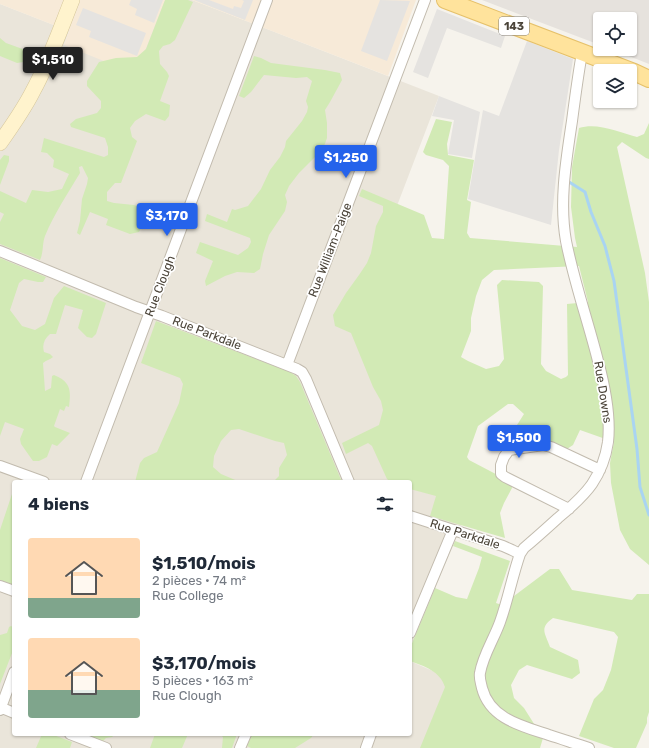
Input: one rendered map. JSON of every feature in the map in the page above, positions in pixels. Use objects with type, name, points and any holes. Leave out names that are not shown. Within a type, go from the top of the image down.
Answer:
[{"type":"main road","name":"143","points":[[446,0],[649,79]]},
{"type":"street","points":[[0,143],[33,92],[42,74],[72,0]]},
{"type":"street","name":"Rue Clough","points":[[87,480],[267,0]]},
{"type":"street","name":"Rue William-Paige","points":[[286,365],[425,0]]},
{"type":"street","name":"Rue Downs","points":[[582,52],[567,154],[563,188],[563,204],[566,241],[603,381],[607,405],[608,442],[600,470],[591,485],[569,509],[524,548],[520,554],[502,616],[480,674],[483,692],[487,701],[494,710],[503,717],[514,723],[590,748]]},
{"type":"street","name":"Rue Parkdale","points":[[0,251],[302,372],[348,480]]},
{"type":"street","points":[[569,509],[501,474],[501,465],[504,457],[510,450],[543,445],[600,470]]},
{"type":"street","points":[[0,466],[38,480]]},
{"type":"street","name":"Rue Parkdale","points":[[412,517],[504,546],[520,554]]},
{"type":"street","points":[[412,628],[453,530]]},
{"type":"street","points":[[0,586],[12,590]]},
{"type":"street","points":[[12,677],[0,708],[12,712]]},
{"type":"street","points":[[75,736],[106,748]]},
{"type":"street","points":[[240,748],[245,736]]},
{"type":"street","points":[[366,748],[370,736]]},
{"type":"shaded area","points":[[0,0],[165,0],[136,74],[64,45],[69,31],[0,4]]},
{"type":"shaded area","points":[[131,0],[163,0],[154,23],[135,15],[137,9],[129,5]]},
{"type":"shaded area","points":[[165,0],[192,0],[439,96],[351,326],[474,496],[412,643],[412,480],[12,480],[12,736],[412,736],[412,662],[449,678],[421,748],[0,748],[0,4],[69,31],[64,45]]},
{"type":"shaded area","points":[[192,0],[416,0],[388,76]]},
{"type":"shaded area","points":[[194,0],[209,0],[233,9],[234,6],[241,8],[244,1],[242,0],[253,0],[245,20]]},
{"type":"shaded area","points":[[380,0],[410,1],[387,61],[361,51]]},
{"type":"shaded area","points":[[482,0],[649,0],[649,64],[629,56],[637,56],[637,12],[593,12],[593,42]]},
{"type":"shaded area","points":[[83,8],[146,33],[137,56],[89,37],[91,31],[76,25]]},
{"type":"shaded area","points":[[437,9],[505,36],[501,48],[447,28],[428,78],[413,72]]},
{"type":"shaded area","points":[[527,41],[573,59],[559,150],[551,225],[468,199],[483,110],[499,116]]},
{"type":"shaded area","points":[[439,96],[480,112],[472,158],[448,154],[454,120],[432,116]]},
{"type":"green space","points":[[165,0],[188,0],[193,2],[175,40],[170,44],[163,46],[159,51],[160,64],[169,76],[160,101],[170,105],[169,116],[165,121],[146,114],[135,121],[130,128],[132,137],[137,141],[121,183],[115,183],[107,192],[107,201],[134,205],[149,210],[139,232],[130,234],[106,225],[108,219],[90,212],[80,235],[77,233],[80,221],[82,199],[88,178],[82,166],[79,167],[80,173],[61,204],[44,239],[40,260],[0,244],[0,222],[4,214],[0,212],[0,191],[26,203],[32,190],[48,192],[62,189],[69,174],[53,167],[54,160],[47,153],[41,152],[44,138],[104,157],[108,155],[108,147],[105,138],[71,127],[70,124],[76,119],[97,113],[101,108],[101,101],[87,86],[87,81],[99,62],[116,58],[137,57],[146,49]]},
{"type":"green space","points":[[0,38],[6,43],[39,55],[36,60],[17,63],[0,56]]},
{"type":"green space","points":[[254,56],[271,63],[340,73],[342,80],[325,110],[327,138],[323,149],[299,173],[289,186],[285,195],[287,202],[285,211],[269,235],[260,269],[254,273],[237,272],[225,276],[206,286],[205,281],[213,261],[196,253],[200,242],[238,255],[248,248],[251,242],[250,238],[205,221],[207,214],[227,222],[232,209],[235,210],[248,206],[261,189],[270,170],[280,157],[286,141],[302,121],[307,112],[308,107],[306,101],[312,81],[307,77],[296,78],[264,75],[251,92],[244,98],[239,96]]},
{"type":"green space","points":[[436,119],[452,122],[447,144],[448,155],[474,160],[467,200],[471,202],[467,233],[470,238],[577,247],[571,207],[572,167],[579,128],[586,126],[601,127],[637,137],[644,134],[649,123],[649,159],[622,142],[617,147],[645,273],[649,302],[649,565],[630,549],[620,530],[611,483],[610,463],[614,442],[580,430],[573,445],[567,449],[543,439],[517,425],[524,414],[513,404],[508,404],[478,426],[467,457],[469,460],[511,482],[512,488],[500,513],[505,538],[430,516],[436,496],[412,490],[412,480],[387,479],[372,446],[368,443],[346,454],[342,443],[379,425],[383,410],[381,401],[373,387],[351,333],[335,326],[333,315],[367,263],[371,253],[376,226],[383,212],[383,206],[359,196],[362,189],[424,215],[432,238],[444,239],[449,166],[443,160],[426,155],[423,152]],"holes":[[[579,266],[588,302],[567,304],[568,375],[566,377],[561,379],[546,371],[541,364],[543,286],[539,282],[502,280],[497,285],[504,359],[499,366],[486,369],[461,357],[471,331],[471,318],[476,296],[482,280],[494,270]]]},
{"type":"green space","points":[[4,155],[9,156],[9,161],[0,185],[0,160]]},
{"type":"green space","points":[[0,258],[46,277],[43,282],[24,279],[19,283],[10,310],[22,326],[35,330],[45,324],[54,298],[64,286],[106,303],[96,334],[92,338],[87,337],[78,328],[83,310],[65,305],[56,334],[50,334],[44,342],[44,352],[53,357],[43,363],[45,391],[51,388],[52,376],[54,375],[67,384],[70,391],[69,407],[66,406],[64,411],[60,409],[54,426],[70,433],[57,446],[52,444],[47,457],[39,461],[33,461],[21,444],[20,439],[24,429],[5,422],[0,436]]},
{"type":"green space","points":[[156,321],[290,372],[296,376],[300,382],[341,480],[275,480],[279,476],[279,468],[287,455],[284,443],[239,429],[231,430],[221,441],[214,456],[213,467],[221,474],[235,480],[136,480],[140,463],[144,458],[157,452],[179,403],[183,384],[180,378],[141,363]]},
{"type":"green space","points":[[12,494],[12,584],[0,580],[0,530]]},
{"type":"green space","points":[[455,541],[510,561],[496,603],[502,605],[550,569],[559,569],[572,590],[632,600],[637,594],[649,594],[649,712],[647,723],[636,748],[614,748],[579,736],[594,699],[603,690],[611,670],[618,637],[614,632],[553,618],[546,625],[544,631],[550,647],[578,660],[580,673],[572,679],[527,665],[519,670],[511,685],[514,698],[524,708],[543,738],[540,748],[420,748],[445,687],[443,681],[435,673],[426,667],[412,662],[412,643],[435,588],[456,597],[467,599],[482,557],[453,546]]},
{"type":"green space","points":[[9,627],[12,627],[12,653],[0,684],[0,635],[7,633]]},
{"type":"green space","points":[[41,736],[56,736],[72,742],[70,748],[36,748]]},
{"type":"green space","points":[[90,736],[113,736],[106,738],[103,741]]},
{"type":"green space","points":[[154,736],[187,736],[182,748],[150,748]]},
{"type":"green space","points":[[222,736],[236,736],[232,748],[222,748]]},
{"type":"green space","points":[[251,736],[312,736],[295,748],[251,748],[247,746]]},
{"type":"waterway","points":[[566,180],[585,192],[591,212],[605,246],[614,281],[637,449],[640,487],[649,515]]}]
